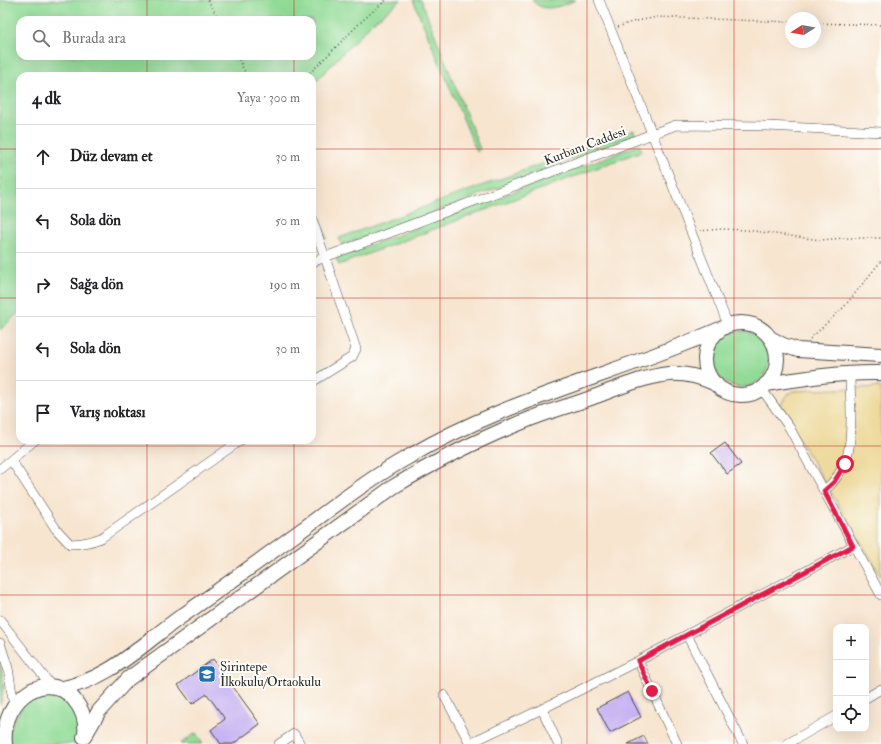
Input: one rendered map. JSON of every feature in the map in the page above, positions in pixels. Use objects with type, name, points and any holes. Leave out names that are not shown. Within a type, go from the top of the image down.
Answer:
[{"type":"highway","points":[[5,744],[2,717],[13,700],[24,691],[38,686],[56,688],[96,677],[114,668],[373,478],[459,429],[514,406],[664,353],[724,327],[740,323],[754,325],[760,328],[770,338],[783,345],[798,350],[881,355]]},
{"type":"highway","points":[[716,384],[708,373],[705,359],[707,346],[711,339],[724,327]]},
{"type":"highway","points":[[764,386],[771,378],[776,365],[776,351],[770,338]]},
{"type":"highway","points":[[83,742],[93,720],[102,707],[128,679],[380,496],[418,472],[471,444],[519,423],[647,379],[668,374],[682,374],[699,377],[716,384],[728,392],[734,394],[748,394],[764,386],[827,375],[881,373]]},
{"type":"highway","points":[[56,688],[72,697],[80,708],[85,722],[83,742]]},
{"type":"street","points":[[599,0],[691,234],[724,327]]},
{"type":"street","name":"Kurbanı Caddesi","points":[[316,261],[676,125],[768,126],[881,132]]},
{"type":"street","points":[[316,231],[356,349],[352,357],[316,380]]},
{"type":"street","points":[[824,491],[838,476],[845,464],[849,452],[851,437],[850,373]]},
{"type":"street","points":[[764,386],[789,427],[881,595]]},
{"type":"street","points":[[0,469],[30,444]]},
{"type":"street","points":[[11,460],[56,529],[70,544],[79,544],[89,543],[101,538],[236,444]]},
{"type":"street","points":[[444,695],[469,744],[638,661],[853,546]]},
{"type":"street","points":[[0,620],[56,688]]},
{"type":"street","points":[[686,635],[742,744]]},
{"type":"street","points":[[0,643],[8,668],[13,700]]},
{"type":"street","points":[[638,661],[677,744]]},
{"type":"street","points":[[869,696],[881,689]]},
{"type":"street","points":[[542,709],[558,744]]},
{"type":"street","points":[[787,744],[833,718]]},
{"type":"street","points":[[279,744],[294,734],[300,744]]},
{"type":"path","points":[[208,0],[217,16]]},
{"type":"path","points":[[311,72],[363,20],[386,0]]},
{"type":"path","points":[[611,31],[624,24],[657,17],[785,22]]},
{"type":"path","points":[[821,23],[881,25]]},
{"type":"path","points":[[239,60],[245,72]]},
{"type":"path","points":[[691,234],[705,230],[721,229],[773,233],[820,240],[844,238],[881,238]]},
{"type":"path","points":[[798,350],[844,306],[881,261]]},
{"type":"green space","points":[[0,0],[401,0],[373,22],[316,81],[316,72],[16,72],[16,315],[0,330]]},
{"type":"green space","points":[[413,0],[421,0],[480,149],[477,152]]},
{"type":"green space","points":[[532,0],[576,0],[553,8],[548,8],[537,5]]},
{"type":"green space","points":[[634,130],[635,135],[448,207],[342,245],[339,238]]},
{"type":"green space","points":[[639,145],[642,151],[339,265],[336,258]]},
{"type":"green space","points":[[316,207],[327,238],[316,242]]},
{"type":"green space","points":[[741,331],[752,333],[761,339],[767,348],[769,359],[767,370],[761,379],[752,385],[741,387],[730,385],[721,379],[715,370],[713,359],[715,348],[721,339],[730,333]]},
{"type":"green space","points":[[0,662],[3,694],[0,705]]},
{"type":"green space","points":[[51,692],[66,701],[75,711],[79,727],[76,744],[11,744],[8,733],[27,696]]},
{"type":"green space","points":[[196,733],[203,744],[180,744]]},
{"type":"sand","points":[[881,387],[881,576],[780,407],[785,397],[793,391]]},
{"type":"building","points":[[725,443],[741,464],[727,474],[711,453]]},
{"type":"building","points":[[213,659],[260,724],[233,744],[221,744],[211,730],[225,719],[207,694],[192,704],[178,685]]},
{"type":"building","points":[[628,692],[641,717],[610,733],[597,708]]},
{"type":"building","points":[[644,736],[648,744],[628,744]]},
{"type":"place","name":"Şirintepe İlkokulu/Ortaokulu","points":[[207,674]]},
{"type":"route","points":[[652,691],[638,661],[853,546],[824,491],[834,482],[845,464]]}]
